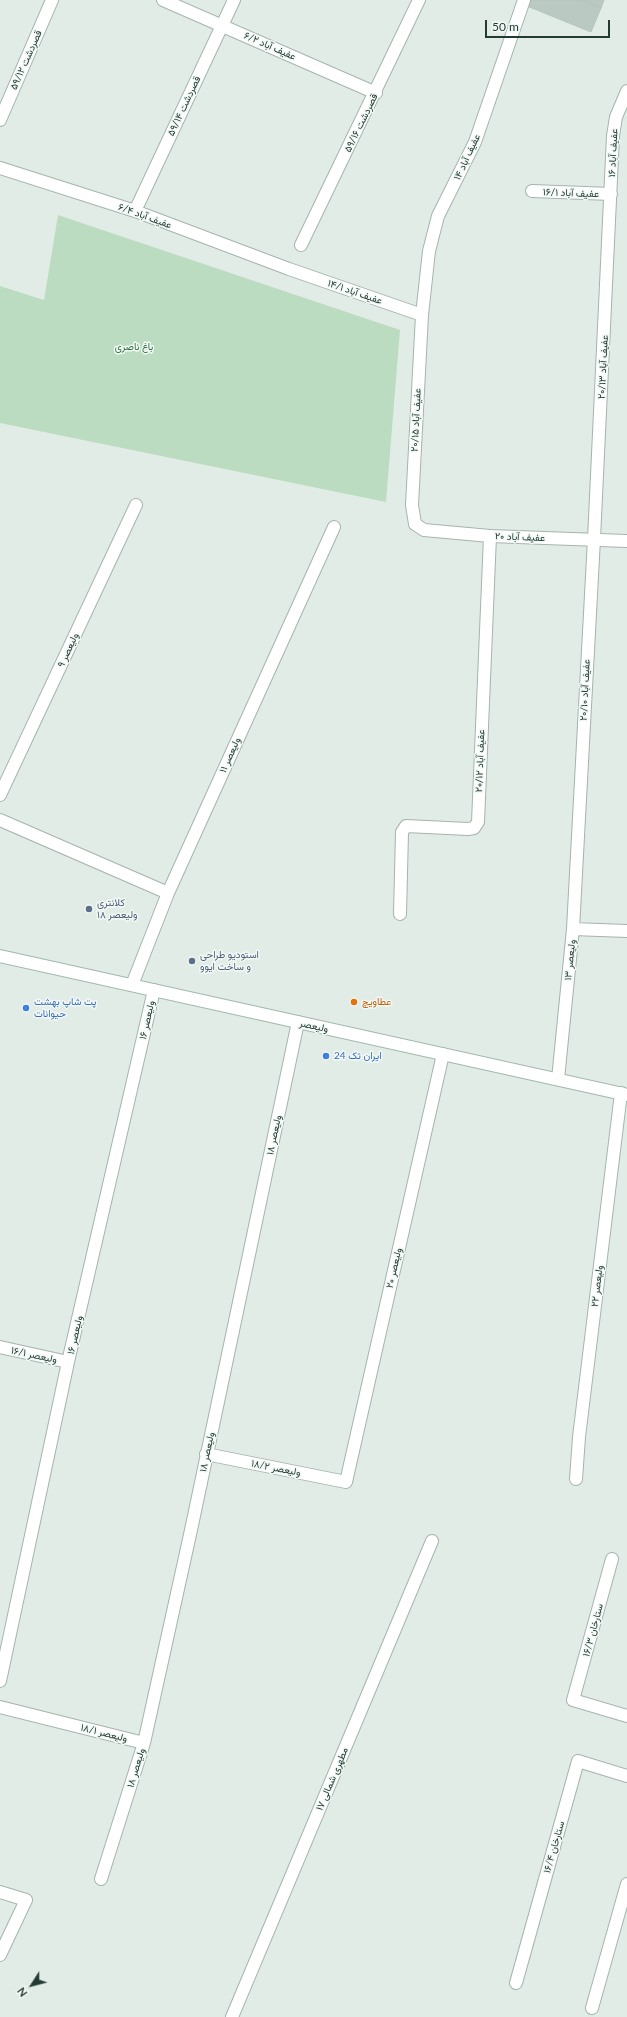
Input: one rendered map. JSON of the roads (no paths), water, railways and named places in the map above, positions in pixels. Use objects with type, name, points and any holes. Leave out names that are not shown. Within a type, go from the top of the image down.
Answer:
[{"type":"street","name":"۵۹/۱۲ قصردشت","points":[[0,120],[52,0]]},
{"type":"street","name":"عفیف آباد ۶/۲","points":[[163,0],[376,93]]},
{"type":"street","name":"۵۹/۱۴ قصردشت","points":[[135,212],[234,0]]},
{"type":"street","name":"۵۹/۱۶ قصردشت","points":[[301,245],[376,93],[419,0]]},
{"type":"street","name":"عفیف آباد ۱۴","points":[[422,315],[429,251],[438,216],[475,142],[524,0]]},
{"type":"street","name":"عفیف آباد ۱۶","points":[[611,194],[613,128],[627,91]]},
{"type":"street","name":"عفیف آباد ۶/۴","points":[[0,168],[135,212],[289,269]]},
{"type":"street","name":"عفیف آباد ۱۶/۱","points":[[532,191],[611,194]]},
{"type":"street","name":"عفیف آباد ۲۰/۱۳","points":[[594,539],[611,194]]},
{"type":"street","name":"عفیف آباد ۱۴/۱","points":[[289,269],[422,315]]},
{"type":"street","name":"عفیف آباد ۲۰/۱۵","points":[[415,524],[412,505],[422,315]]},
{"type":"street","name":"۹ ولیعصر","points":[[0,795],[136,505]]},
{"type":"street","name":"عفیف آباد ۲۰","points":[[415,524],[424,530],[490,536],[627,541]]},
{"type":"street","name":"۱۱ ولیعصر","points":[[132,986],[168,893],[334,527]]},
{"type":"street","name":"عفیف آباد ۲۰/۱۲","points":[[400,914],[402,832],[406,826],[468,829],[474,828],[478,822],[490,536]]},
{"type":"street","name":"عفیف آباد ۲۰/۱۰","points":[[577,841],[594,539]]},
{"type":"street","points":[[0,820],[168,893]]},
{"type":"street","name":"۱۳ ولیعصر","points":[[558,1079],[573,929],[577,841]]},
{"type":"street","points":[[573,929],[627,931]]},
{"type":"street","name":"ولیعصر","points":[[0,956],[624,1094]]},
{"type":"street","name":"۱۶ ولیعصر","points":[[0,1681],[68,1362],[154,990]]},
{"type":"street","name":"۱۸ ولیعصر","points":[[101,1879],[144,1743],[298,1022]]},
{"type":"street","name":"۲۰ ولیعصر","points":[[346,1482],[443,1054]]},
{"type":"street","name":"۲۲ ولیعصر","points":[[576,1479],[579,1437],[624,1094]]},
{"type":"street","name":"۱۶/۱ ولیعصر","points":[[0,1347],[68,1362]]},
{"type":"street","name":"۱۸/۲ ولیعصر","points":[[206,1454],[346,1482]]},
{"type":"street","name":"۱۷ مطهری شمالی","points":[[232,2017],[432,1541]]},
{"type":"street","name":"۱۶/۳ ستارخان","points":[[612,1559],[574,1700],[627,1716]]},
{"type":"street","name":"۱۸/۱ ولیعصر","points":[[0,1707],[144,1743]]},
{"type":"street","name":"۱۶/۴ ستارخان","points":[[516,1983],[578,1761],[627,1776]]},
{"type":"street","points":[[592,2008],[627,1884]]},
{"type":"street","points":[[0,1892],[26,1900],[0,1955]]},
{"type":"place","name":"کلانتری ۱۸ ولیعصر","points":[[89,909]]},
{"type":"place","name":"استودیو طراحی و ساخت ایوو","points":[[192,961]]},
{"type":"place","name":"عطاویچ","points":[[354,1002]]},
{"type":"place","name":"پت شاپ بهشت حیوانات","points":[[26,1008]]},
{"type":"place","name":"ایران تک 24","points":[[326,1056]]},
{"type":"park label","name":"باغ ناصری","points":[[134,347]]}]
